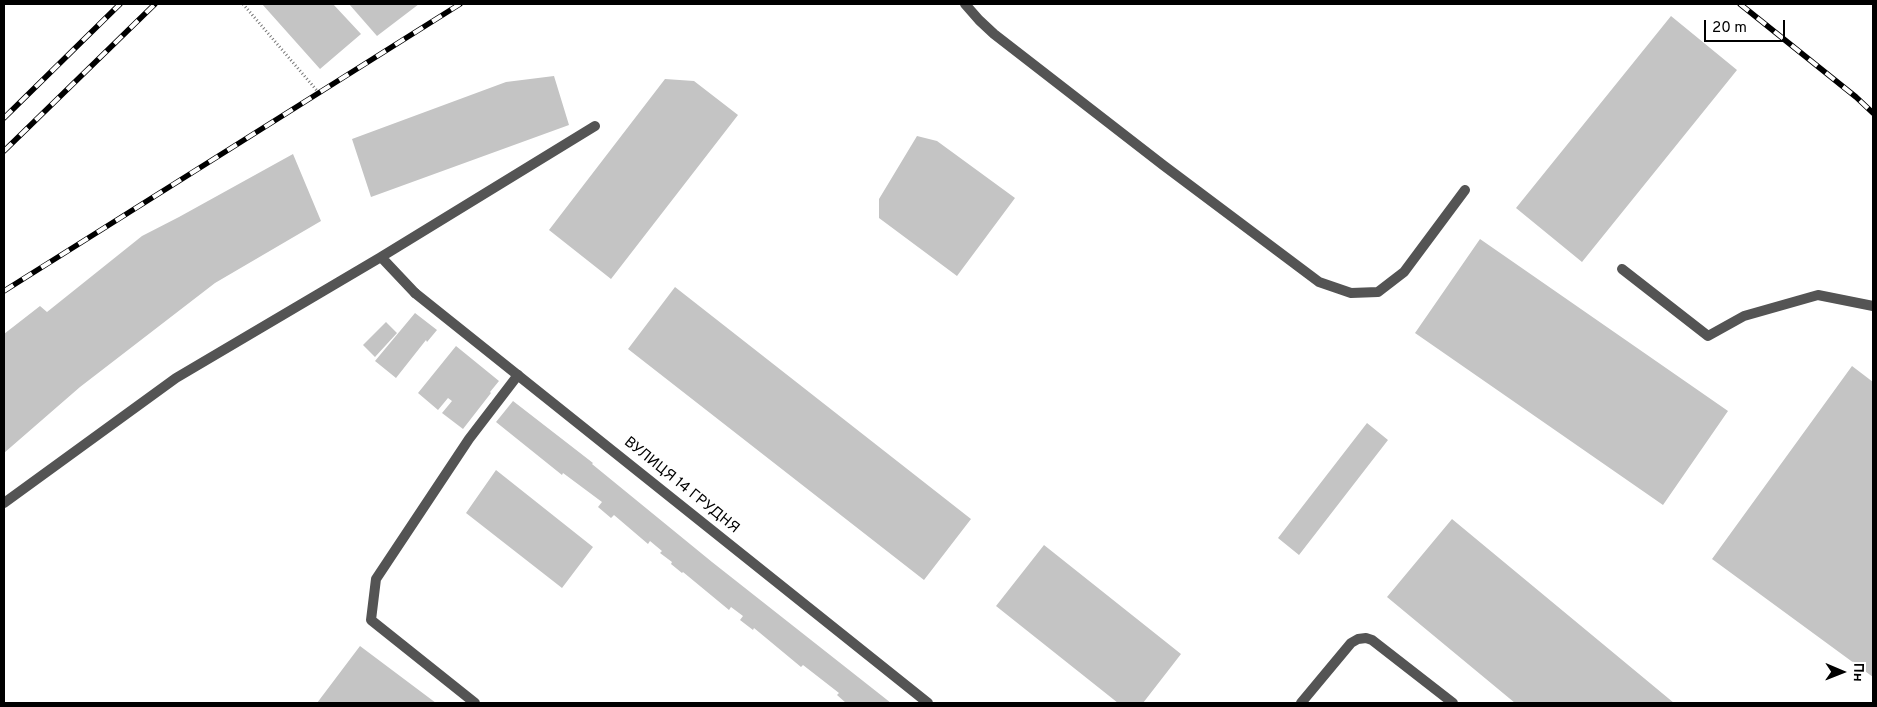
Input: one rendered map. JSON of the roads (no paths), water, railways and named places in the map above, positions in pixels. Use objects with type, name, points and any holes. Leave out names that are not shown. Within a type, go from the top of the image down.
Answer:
[{"type":"street","points":[[965,4],[979,20],[1002,40],[1319,282],[1351,293],[1378,292],[1404,272],[1465,190]]},
{"type":"street","points":[[4,503],[176,378],[381,257],[595,126]]},
{"type":"street","name":"ВУЛИЦЯ 14 ГРУДНЯ","points":[[381,257],[415,293],[928,703]]},
{"type":"street","points":[[1622,269],[1708,336],[1744,316],[1818,294],[1873,306]]},
{"type":"street","points":[[475,703],[371,620],[376,579],[469,440],[518,375]]},
{"type":"street","points":[[1301,703],[1351,643],[1358,639],[1366,638],[1372,640],[1452,703]]},
{"type":"railway","points":[[4,118],[120,4]]},
{"type":"railway","points":[[4,151],[155,4]]},
{"type":"railway","points":[[4,291],[460,4]]},
{"type":"railway","points":[[1740,4],[1856,97],[1873,113]]}]
